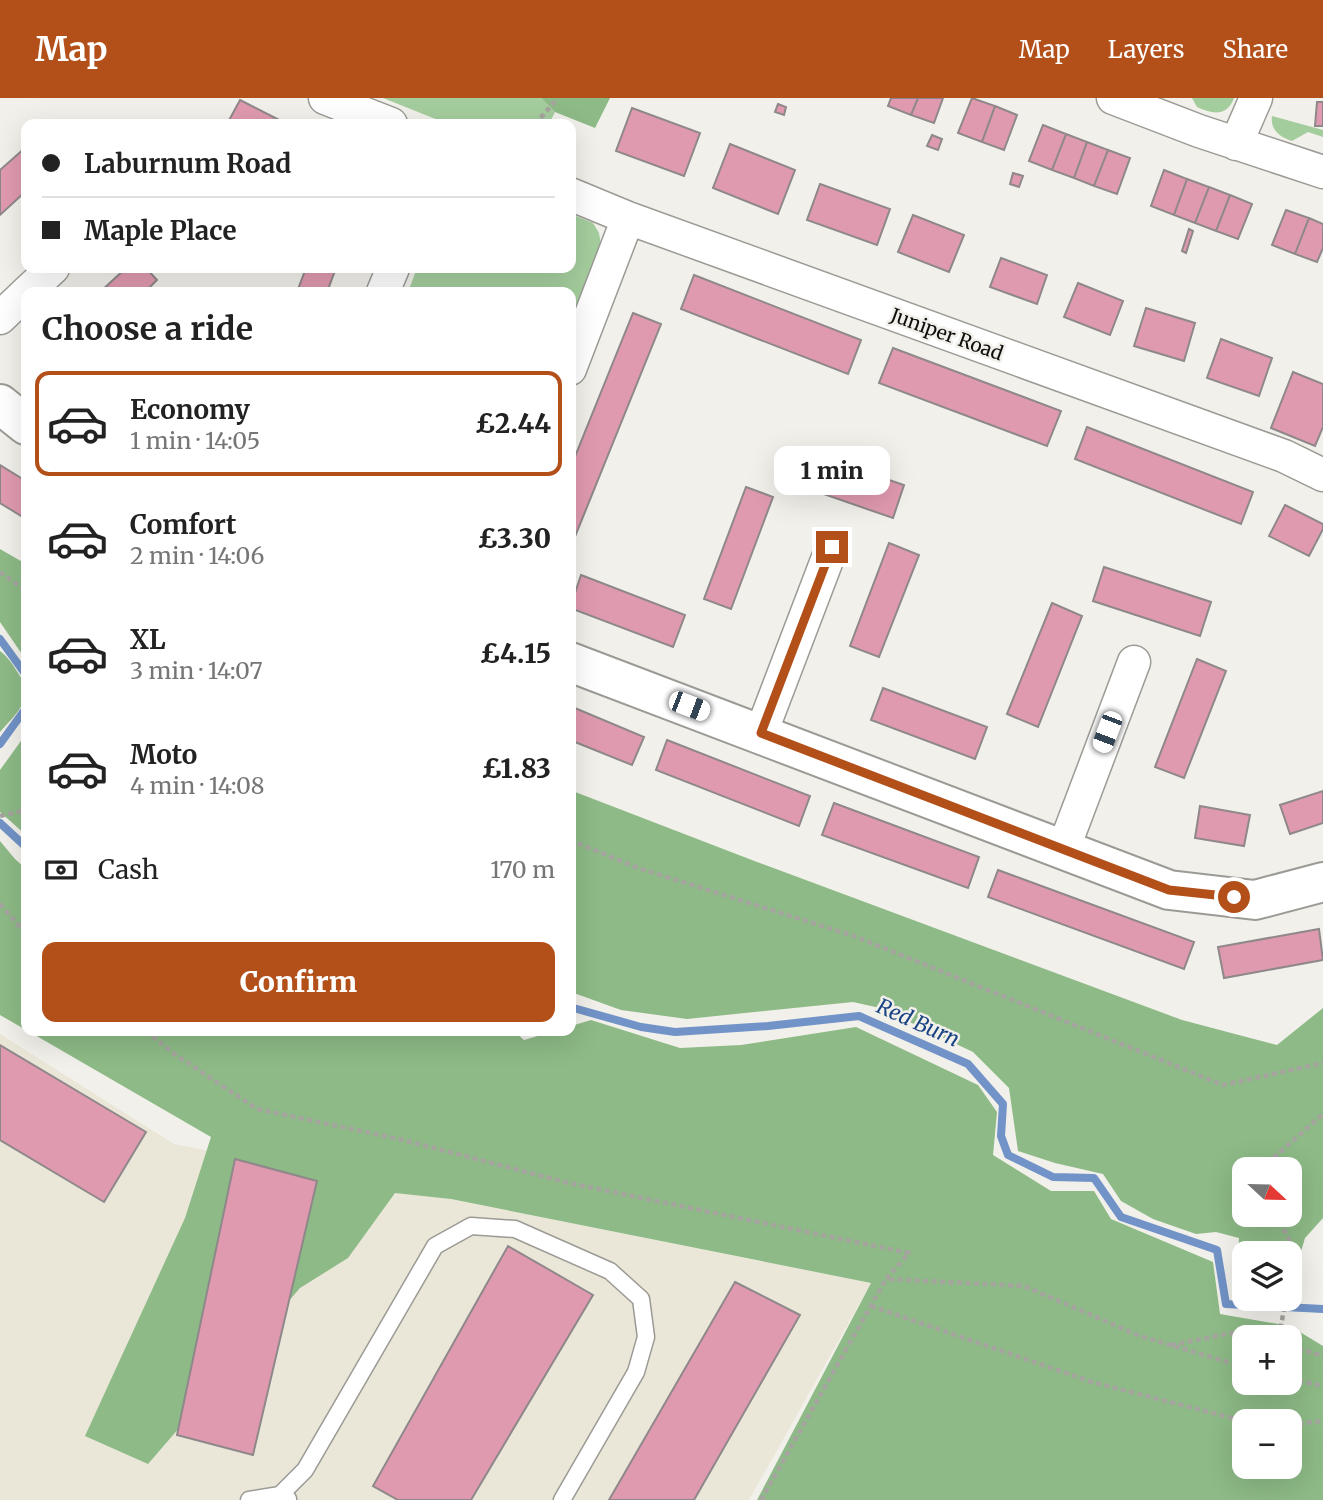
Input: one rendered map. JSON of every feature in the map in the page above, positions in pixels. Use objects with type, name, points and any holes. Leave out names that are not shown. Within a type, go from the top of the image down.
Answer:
[{"type":"street","points":[[325,98],[378,119]]},
{"type":"street","points":[[1113,98],[1236,144],[1323,172]]},
{"type":"street","points":[[1236,144],[1256,98]]},
{"type":"street","name":"Juniper Road","points":[[576,196],[628,218],[1284,456],[1323,475]]},
{"type":"street","points":[[576,353],[628,218]]},
{"type":"street","points":[[33,287],[48,273]]},
{"type":"street","points":[[0,318],[21,299]]},
{"type":"street","points":[[0,404],[21,421]]},
{"type":"street","points":[[761,733],[832,547]]},
{"type":"street","points":[[1063,850],[1134,662]]},
{"type":"street","points":[[576,664],[1169,890],[1255,900],[1323,882]]},
{"type":"lane","points":[[249,1500],[285,1497],[305,1470],[435,1246],[471,1226],[515,1229],[610,1272],[641,1298],[646,1337],[636,1372],[562,1500]]},
{"type":"path","points":[[539,119],[558,98]]},
{"type":"path","points":[[0,572],[21,588]]},
{"type":"path","points":[[0,816],[21,811]]},
{"type":"path","points":[[576,842],[638,868],[854,936],[1223,1085],[1323,1063]]},
{"type":"path","points":[[0,904],[21,928]]},
{"type":"path","points":[[152,1036],[257,1109],[399,1139],[569,1183],[909,1253],[886,1279],[761,1500]]},
{"type":"path","points":[[1275,1157],[1323,1114]]},
{"type":"path","points":[[886,1279],[1024,1286],[1140,1336],[1232,1363]]},
{"type":"path","points":[[871,1306],[1092,1382],[1232,1418]]},
{"type":"path","points":[[1171,1345],[1232,1333]]},
{"type":"path","points":[[1302,1350],[1323,1356]]},
{"type":"path","points":[[1302,1382],[1323,1387]]},
{"type":"path","points":[[1302,1423],[1323,1421]]},
{"type":"shaded area","points":[[0,1034],[174,1144],[871,1283],[749,1500],[0,1500]]},
{"type":"green space","points":[[383,98],[541,98],[555,112],[552,119],[436,119]]},
{"type":"green space","points":[[541,98],[610,98],[595,128],[555,112]]},
{"type":"green space","points":[[1192,98],[1234,98],[1227,108],[1218,112],[1197,107]]},
{"type":"green space","points":[[1272,116],[1323,130],[1323,137],[1308,132],[1292,141],[1274,129]]},
{"type":"green space","points":[[576,216],[593,223],[599,233],[601,245],[576,318],[576,287],[410,287],[415,273],[576,273]]},
{"type":"green space","points":[[0,549],[21,561],[21,653],[0,622]]},
{"type":"green space","points":[[0,651],[8,658],[21,679],[21,706],[0,732]]},
{"type":"green space","points":[[21,741],[21,831],[0,812],[0,770]]},
{"type":"green space","points":[[576,792],[1182,1020],[1277,1045],[1323,1008],[1323,1218],[1305,1238],[1302,1248],[1302,1241],[1239,1241],[1239,1238],[1216,1232],[1196,1234],[1153,1219],[1121,1201],[1103,1174],[1018,1151],[1009,1088],[973,1052],[880,1008],[853,1002],[687,1019],[621,1010],[576,994]]},
{"type":"green space","points":[[0,841],[21,864],[21,1027],[0,1015]]},
{"type":"green space","points":[[591,1020],[680,1048],[741,1045],[856,1027],[978,1085],[997,1112],[993,1155],[1051,1191],[1094,1191],[1111,1219],[1213,1262],[1220,1314],[1284,1325],[1232,1325],[1232,1395],[1302,1395],[1302,1333],[1323,1346],[1323,1500],[757,1500],[871,1283],[451,1199],[395,1193],[348,1258],[300,1288],[148,1464],[85,1436],[185,1218],[211,1137],[37,1036],[520,1036],[524,1040],[538,1036],[576,1036],[576,1024]]},
{"type":"building","points":[[891,98],[918,98],[911,115],[888,106]]},
{"type":"building","points":[[918,98],[943,98],[934,123],[911,115]]},
{"type":"building","points":[[972,98],[995,106],[982,142],[958,133]]},
{"type":"building","points":[[240,100],[277,119],[230,119]]},
{"type":"building","points":[[1317,102],[1323,102],[1323,126],[1315,126]]},
{"type":"building","points":[[778,104],[786,107],[784,115],[775,112]]},
{"type":"building","points":[[995,106],[1017,115],[1004,150],[982,142]]},
{"type":"building","points":[[632,108],[700,133],[684,176],[616,151]]},
{"type":"building","points":[[1043,125],[1066,134],[1052,170],[1029,161]]},
{"type":"building","points":[[1066,134],[1087,142],[1074,178],[1052,170]]},
{"type":"building","points":[[932,135],[942,139],[938,150],[927,146]]},
{"type":"building","points":[[1087,142],[1108,150],[1094,186],[1074,178]]},
{"type":"building","points":[[730,144],[795,170],[778,214],[713,188]]},
{"type":"building","points":[[1108,150],[1130,158],[1117,194],[1094,186]]},
{"type":"building","points":[[21,151],[21,196],[0,215],[0,170]]},
{"type":"building","points":[[1164,170],[1187,179],[1174,215],[1151,206]]},
{"type":"building","points":[[1013,173],[1023,176],[1019,187],[1010,184]]},
{"type":"building","points":[[1187,179],[1209,187],[1195,223],[1174,215]]},
{"type":"building","points":[[820,184],[890,209],[877,245],[807,220]]},
{"type":"building","points":[[1209,187],[1230,195],[1216,231],[1195,223]]},
{"type":"building","points":[[1230,195],[1252,204],[1238,239],[1216,231]]},
{"type":"building","points":[[1286,210],[1309,218],[1295,254],[1272,245]]},
{"type":"building","points":[[913,215],[964,235],[949,272],[898,252]]},
{"type":"building","points":[[1309,218],[1323,224],[1323,248],[1317,262],[1295,254]]},
{"type":"building","points":[[1189,229],[1193,231],[1186,253],[1182,251]]},
{"type":"building","points":[[1001,258],[1047,275],[1037,304],[990,287]]},
{"type":"building","points":[[121,273],[151,273],[157,280],[150,287],[105,287]]},
{"type":"building","points":[[304,273],[334,273],[329,287],[299,287]]},
{"type":"building","points":[[694,275],[861,340],[848,374],[681,309]]},
{"type":"building","points":[[1078,283],[1123,301],[1110,335],[1064,317]]},
{"type":"building","points":[[1146,308],[1195,323],[1184,361],[1134,346]]},
{"type":"building","points":[[633,313],[661,324],[576,534],[576,454]]},
{"type":"building","points":[[1221,339],[1272,358],[1259,396],[1207,378]]},
{"type":"building","points":[[893,348],[1061,411],[1047,446],[879,383]]},
{"type":"building","points":[[1293,372],[1323,384],[1323,427],[1315,446],[1271,428]]},
{"type":"building","points":[[1087,427],[1253,492],[1241,524],[1075,459]]},
{"type":"building","points":[[797,448],[904,485],[893,518],[786,481]]},
{"type":"building","points":[[0,465],[21,478],[21,516],[0,503]]},
{"type":"building","points":[[746,487],[773,497],[731,609],[704,599]]},
{"type":"building","points":[[1285,505],[1323,524],[1309,556],[1269,536]]},
{"type":"building","points":[[889,543],[919,555],[879,657],[850,646]]},
{"type":"building","points":[[1104,567],[1211,602],[1200,636],[1093,601]]},
{"type":"building","points":[[581,575],[685,615],[673,647],[576,610],[576,590]]},
{"type":"building","points":[[1052,603],[1082,616],[1038,727],[1007,714]]},
{"type":"building","points":[[1197,659],[1226,671],[1184,778],[1155,767]]},
{"type":"building","points":[[883,688],[987,727],[975,759],[871,720]]},
{"type":"building","points":[[576,709],[644,737],[632,765],[576,742]]},
{"type":"building","points":[[667,740],[810,796],[799,826],[656,770]]},
{"type":"building","points":[[1323,791],[1323,823],[1290,834],[1280,805]]},
{"type":"building","points":[[834,803],[979,857],[968,888],[822,835]]},
{"type":"building","points":[[1200,806],[1250,815],[1244,846],[1195,838]]},
{"type":"building","points":[[998,870],[1194,942],[1184,969],[988,897]]},
{"type":"building","points":[[1319,929],[1323,960],[1224,978],[1218,947]]},
{"type":"building","points":[[0,1045],[146,1132],[104,1202],[0,1140]]},
{"type":"building","points":[[235,1159],[317,1181],[253,1455],[177,1435]]},
{"type":"building","points":[[508,1246],[593,1295],[471,1500],[398,1500],[373,1486]]},
{"type":"building","points":[[735,1282],[800,1315],[694,1500],[609,1500]]},
{"type":"waterway","name":"Red Burn","points":[[0,639],[21,668]]},
{"type":"waterway","name":"Red Burn","points":[[0,744],[21,715]]},
{"type":"waterway","name":"Red Burn","points":[[0,823],[21,842]]},
{"type":"waterway","name":"Red Burn","points":[[576,1009],[641,1027],[675,1032],[859,1016],[968,1064],[1003,1104],[1001,1136],[1008,1155],[1053,1177],[1094,1178],[1121,1217],[1217,1250],[1226,1304],[1323,1309]]},
{"type":"route","points":[[832,547],[761,733],[1169,890],[1234,897]]}]
